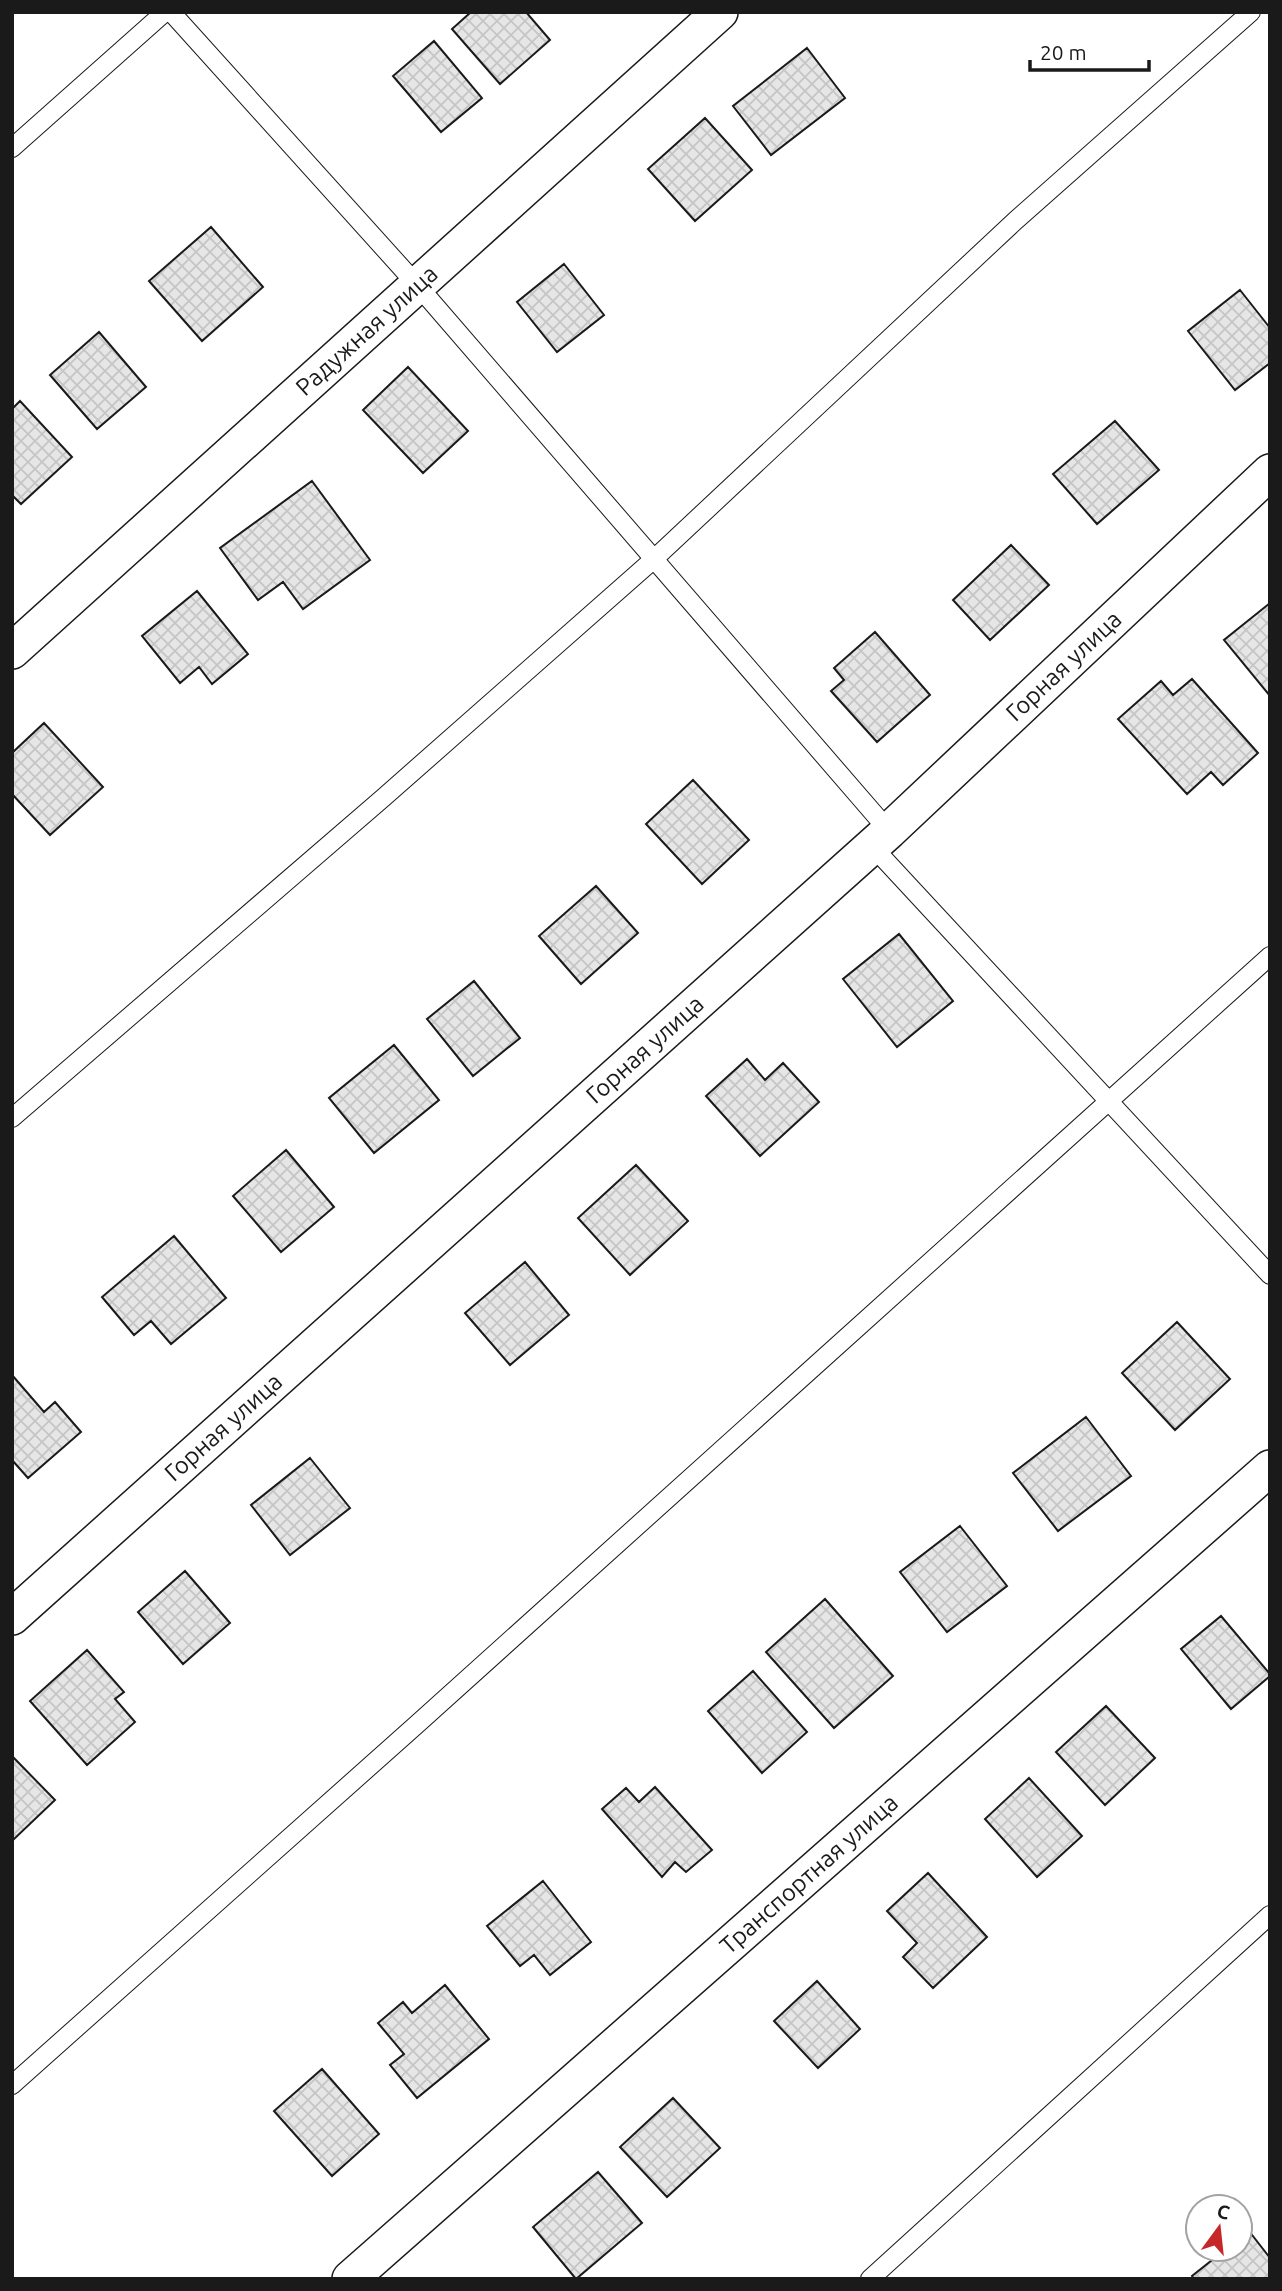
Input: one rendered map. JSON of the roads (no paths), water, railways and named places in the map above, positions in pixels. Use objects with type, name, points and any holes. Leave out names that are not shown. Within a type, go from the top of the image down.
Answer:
[{"type":"street","name":"Радужная улица","points":[[12,651],[720,12]]},
{"type":"street","name":"Горная улица","points":[[12,1617],[880,839],[1270,472]]},
{"type":"street","name":"Транспортная улица","points":[[350,2279],[1270,1468]]},
{"type":"lane","points":[[12,148],[165,12]]},
{"type":"lane","points":[[171,12],[418,286],[654,559],[880,839],[1107,1100],[1270,1275]]},
{"type":"lane","points":[[12,1118],[383,798],[654,559],[1015,221],[1251,12]]},
{"type":"lane","points":[[12,2085],[1270,956]]},
{"type":"lane","points":[[870,2279],[1270,1915]]}]
